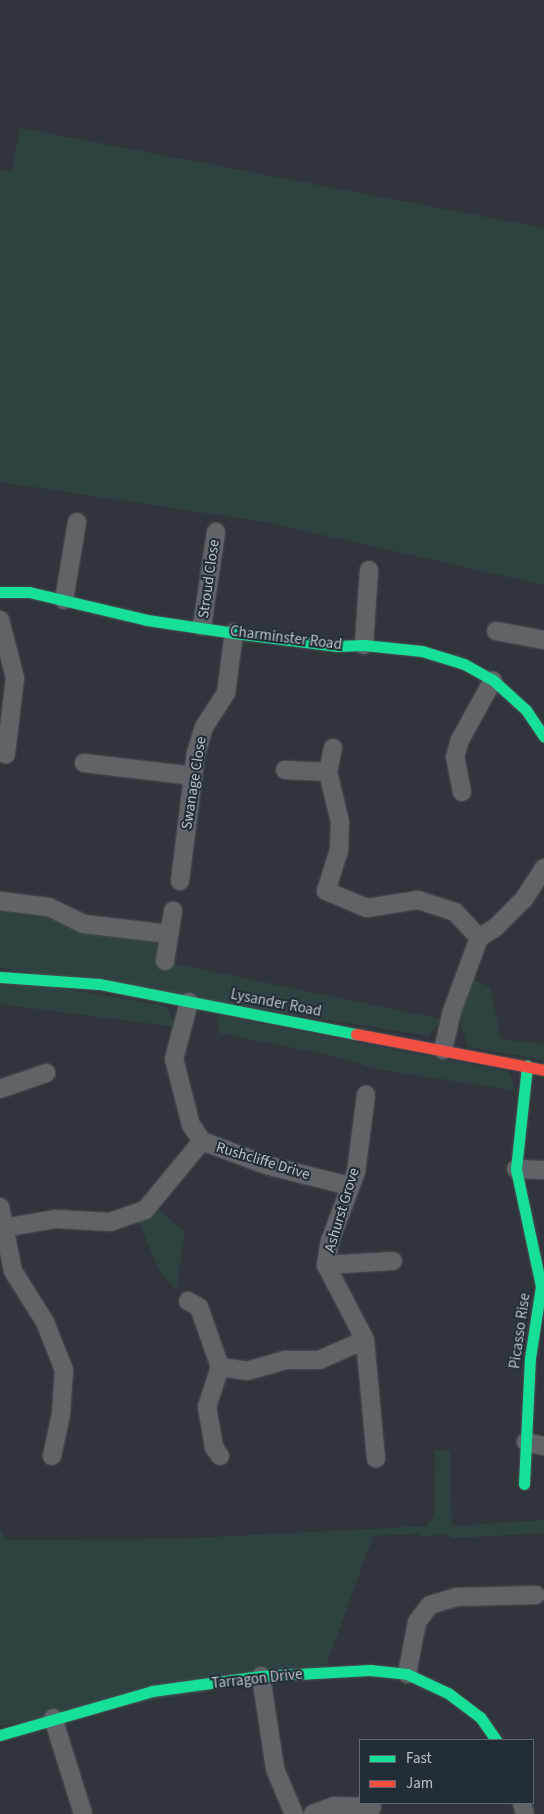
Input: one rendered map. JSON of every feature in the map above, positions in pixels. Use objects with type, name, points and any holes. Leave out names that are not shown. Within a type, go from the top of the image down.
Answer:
[{"type":"street","points":[[64,600],[77,522]]},
{"type":"street","name":"Stroud Close","points":[[202,626],[216,532]]},
{"type":"street","points":[[364,645],[369,570]]},
{"type":"street","name":"Charminster Road","points":[[0,592],[28,592],[147,620],[202,626],[234,633],[337,646],[364,645],[422,651],[464,664],[493,680],[526,710],[543,734]]},
{"type":"street","points":[[0,620],[15,678],[6,754]]},
{"type":"street","points":[[496,631],[544,640]]},
{"type":"street","name":"Swanage Close","points":[[180,881],[194,776],[204,727],[226,693],[234,633]]},
{"type":"street","points":[[462,792],[455,757],[460,740],[493,680]]},
{"type":"street","points":[[334,748],[328,772],[340,822],[339,850],[326,891],[367,908],[418,900],[455,912],[479,938]]},
{"type":"street","points":[[84,763],[194,776]]},
{"type":"street","points":[[285,770],[328,772]]},
{"type":"street","points":[[443,1050],[452,1011],[479,938],[496,927],[524,899],[544,868]]},
{"type":"street","points":[[0,902],[49,907],[84,924],[169,934]]},
{"type":"street","points":[[166,962],[173,911]]},
{"type":"street","name":"Lysander Road","points":[[0,977],[99,984],[544,1070]]},
{"type":"street","name":"Rushcliffe Drive","points":[[189,1002],[174,1059],[188,1116],[202,1141],[266,1164],[350,1186]]},
{"type":"street","name":"Picasso Rise","points":[[524,1484],[530,1358],[542,1301],[542,1286],[516,1169],[527,1066]]},
{"type":"street","points":[[0,1089],[46,1073]]},
{"type":"street","name":"Ashurst Grove","points":[[326,1265],[330,1241],[356,1172],[366,1095]]},
{"type":"street","points":[[52,1456],[61,1414],[64,1370],[44,1322],[13,1271],[2,1218],[110,1222],[145,1210],[202,1141]]},
{"type":"street","points":[[516,1169],[544,1170]]},
{"type":"street","points":[[376,1458],[365,1340],[326,1265],[393,1261]]},
{"type":"street","points":[[188,1301],[199,1307],[220,1367],[206,1407],[214,1447],[220,1456]]},
{"type":"street","points":[[220,1367],[247,1371],[285,1360],[319,1360],[365,1340]]},
{"type":"street","points":[[526,1442],[544,1446]]},
{"type":"street","points":[[407,1674],[409,1647],[417,1622],[430,1605],[457,1597],[536,1596]]},
{"type":"street","name":"Tarragon Drive","points":[[0,1735],[53,1718],[152,1691],[261,1676],[370,1670],[407,1674],[448,1693],[480,1717],[495,1739]]},
{"type":"street","points":[[261,1676],[275,1769],[294,1814]]},
{"type":"street","points":[[53,1718],[83,1814]]},
{"type":"street","points":[[313,1814],[334,1806],[372,1806]]},
{"type":"shaded area","points":[[20,128],[544,228],[544,585],[265,522],[0,482],[0,170],[12,171]]},
{"type":"shaded area","points":[[10,909],[42,911],[155,942],[166,959],[176,964],[441,1019],[429,1036],[0,968],[0,912]]},
{"type":"shaded area","points":[[470,978],[490,987],[501,1039],[544,1044],[544,1060],[468,1047],[459,1019],[461,1003]]},
{"type":"shaded area","points":[[0,985],[54,987],[166,1006],[176,1027],[0,1004]]},
{"type":"shaded area","points":[[217,1015],[509,1072],[516,1091],[378,1069],[329,1055],[219,1033]]},
{"type":"shaded area","points":[[151,1203],[185,1232],[176,1290],[159,1270],[135,1214]]},
{"type":"shaded area","points":[[435,1450],[450,1450],[452,1526],[544,1520],[544,1533],[454,1538],[443,1534],[423,1537],[417,1534],[373,1536],[324,1672],[0,1726],[0,1530],[7,1540],[175,1539],[426,1526],[434,1516]]},
{"type":"traffic: fast","points":[[0,592],[29,592],[147,620],[234,633],[337,646],[364,645],[422,651],[464,664],[493,680],[526,710],[544,737]]},
{"type":"traffic: fast","points":[[0,977],[99,984],[356,1034]]},
{"type":"traffic: fast","points":[[524,1484],[530,1358],[541,1286],[516,1169],[527,1066]]},
{"type":"traffic: fast","points":[[0,1735],[152,1691],[261,1676],[370,1670],[407,1674],[448,1693],[480,1717],[495,1739]]},
{"type":"traffic: jam","points":[[356,1034],[544,1070]]}]
